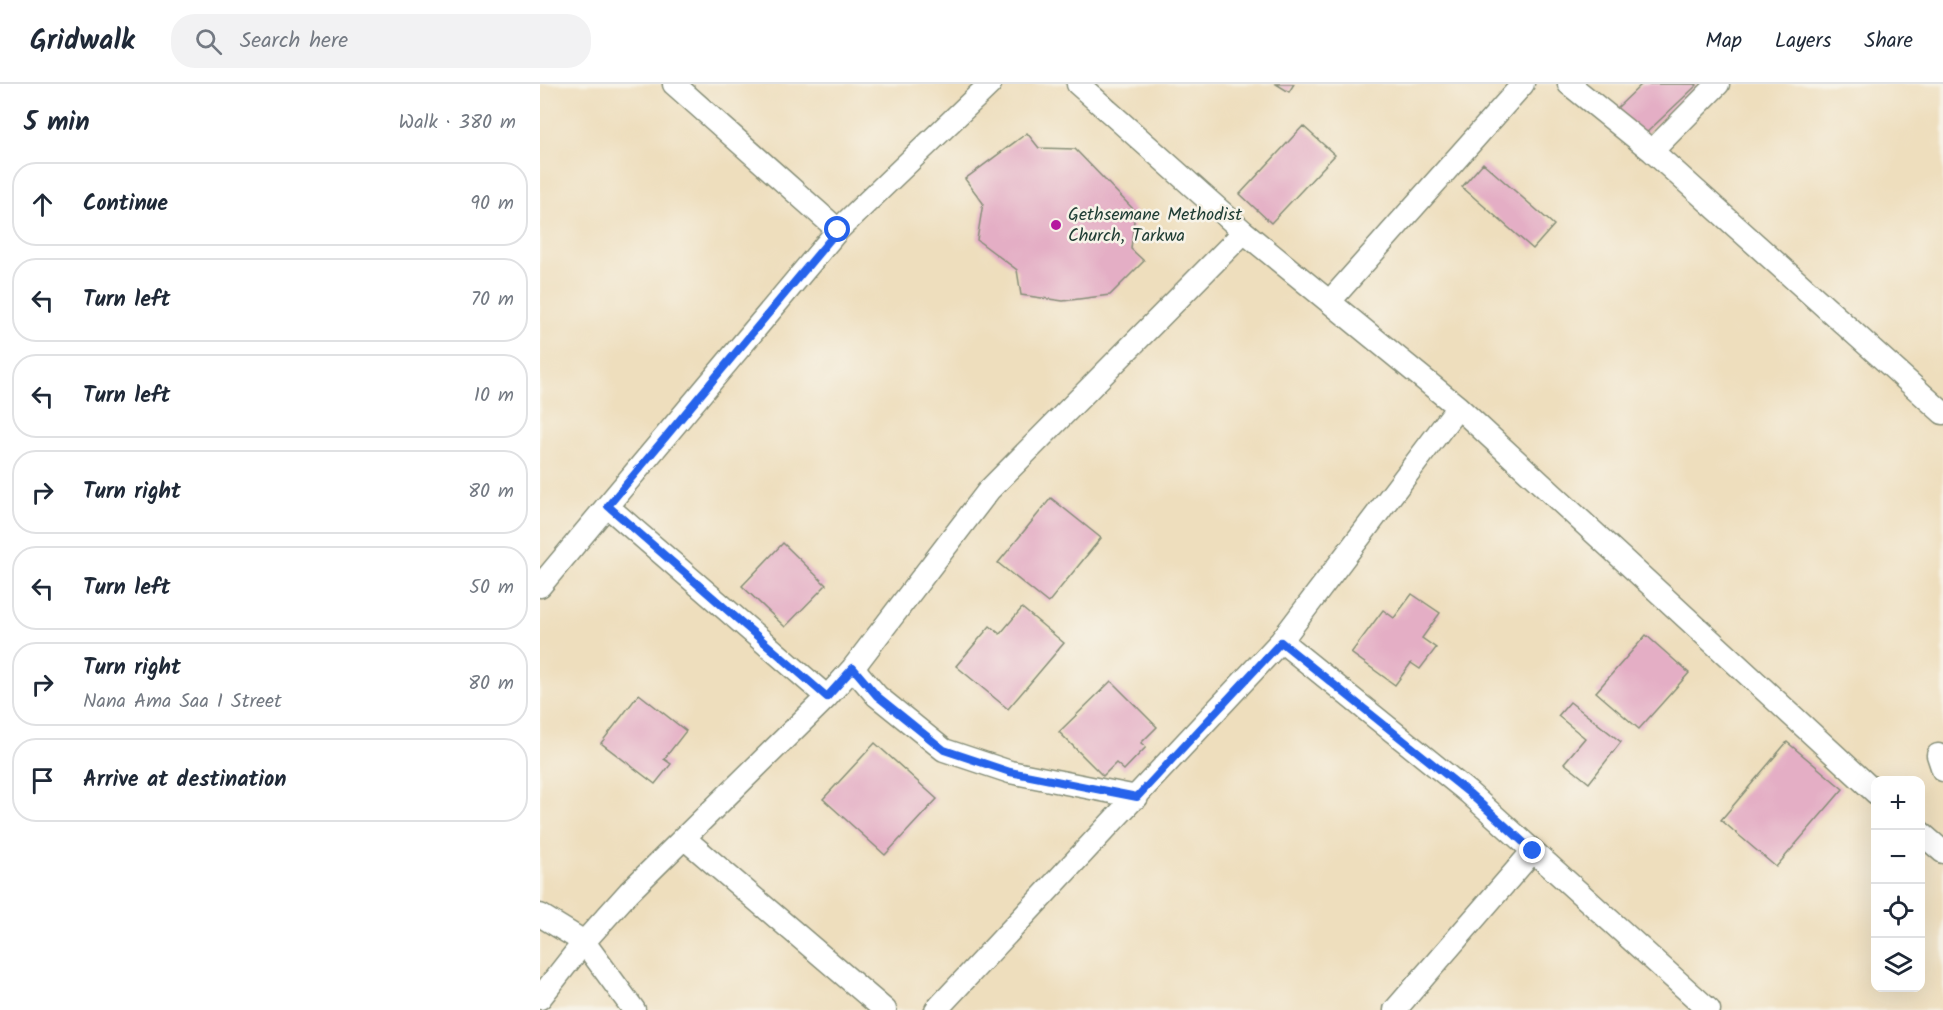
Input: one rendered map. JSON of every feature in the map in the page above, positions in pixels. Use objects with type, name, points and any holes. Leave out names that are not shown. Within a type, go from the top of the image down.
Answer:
[{"type":"street","points":[[674,84],[838,230]]},
{"type":"street","points":[[540,586],[838,230],[990,84]]},
{"type":"street","points":[[1078,84],[1244,232],[1458,407],[1871,789]]},
{"type":"street","points":[[1330,301],[1523,84]]},
{"type":"street","points":[[1569,84],[1652,151],[1943,413]]},
{"type":"street","points":[[1652,151],[1718,84]]},
{"type":"street","points":[[540,998],[584,942],[629,892],[827,697],[853,668],[989,490],[1244,232]]},
{"type":"street","points":[[936,1010],[1281,642],[1458,407]]},
{"type":"street","points":[[608,506],[827,697]]},
{"type":"street","points":[[1281,642],[1469,793],[1709,1010]]},
{"type":"street","points":[[853,668],[877,696],[944,750],[1010,772],[1137,797]]},
{"type":"street","points":[[1925,836],[1943,852]]},
{"type":"street","points":[[684,838],[885,1010]]},
{"type":"street","points":[[1395,1010],[1533,851]]},
{"type":"street","points":[[540,915],[584,942],[634,1010]]},
{"type":"building","points":[[1276,84],[1294,84],[1289,92]]},
{"type":"building","points":[[1642,84],[1697,85],[1643,136],[1617,108]]},
{"type":"building","points":[[1303,126],[1335,155],[1271,223],[1240,194]]},
{"type":"building","name":"Gethsemane Methodist Church, Tarkwa","points":[[1027,133],[1039,148],[1075,149],[1135,211],[1131,249],[1144,261],[1110,295],[1063,301],[1021,295],[1017,270],[977,240],[983,203],[965,179]]},
{"type":"building","points":[[1483,163],[1554,225],[1533,249],[1462,187]]},
{"type":"building","points":[[1051,498],[1101,538],[1048,603],[998,563]]},
{"type":"building","points":[[783,543],[826,585],[785,627],[742,586]]},
{"type":"building","points":[[1412,594],[1440,613],[1422,638],[1436,648],[1420,669],[1411,663],[1395,685],[1351,653],[1383,610],[1394,618]]},
{"type":"building","points":[[1022,608],[1064,643],[1008,709],[956,666],[990,626],[1000,634]]},
{"type":"building","points":[[1646,635],[1689,673],[1639,729],[1596,692]]},
{"type":"building","points":[[1111,681],[1157,727],[1141,743],[1146,747],[1124,770],[1116,763],[1103,776],[1059,732]]},
{"type":"building","points":[[639,694],[686,731],[664,759],[671,764],[655,784],[601,743]]},
{"type":"building","points":[[1570,702],[1621,742],[1589,783],[1564,763],[1585,738],[1558,716]]},
{"type":"building","points":[[1787,742],[1843,789],[1776,867],[1721,820]]},
{"type":"building","points":[[875,743],[937,799],[885,855],[823,799]]},
{"type":"place","name":"Gethsemane Methodist Church, Tarkwa","points":[[1056,225]]},
{"type":"route","points":[[838,230],[608,506],[827,697],[853,668],[877,696],[944,750],[1010,772],[1137,797],[1281,642],[1469,793],[1533,851]]}]
